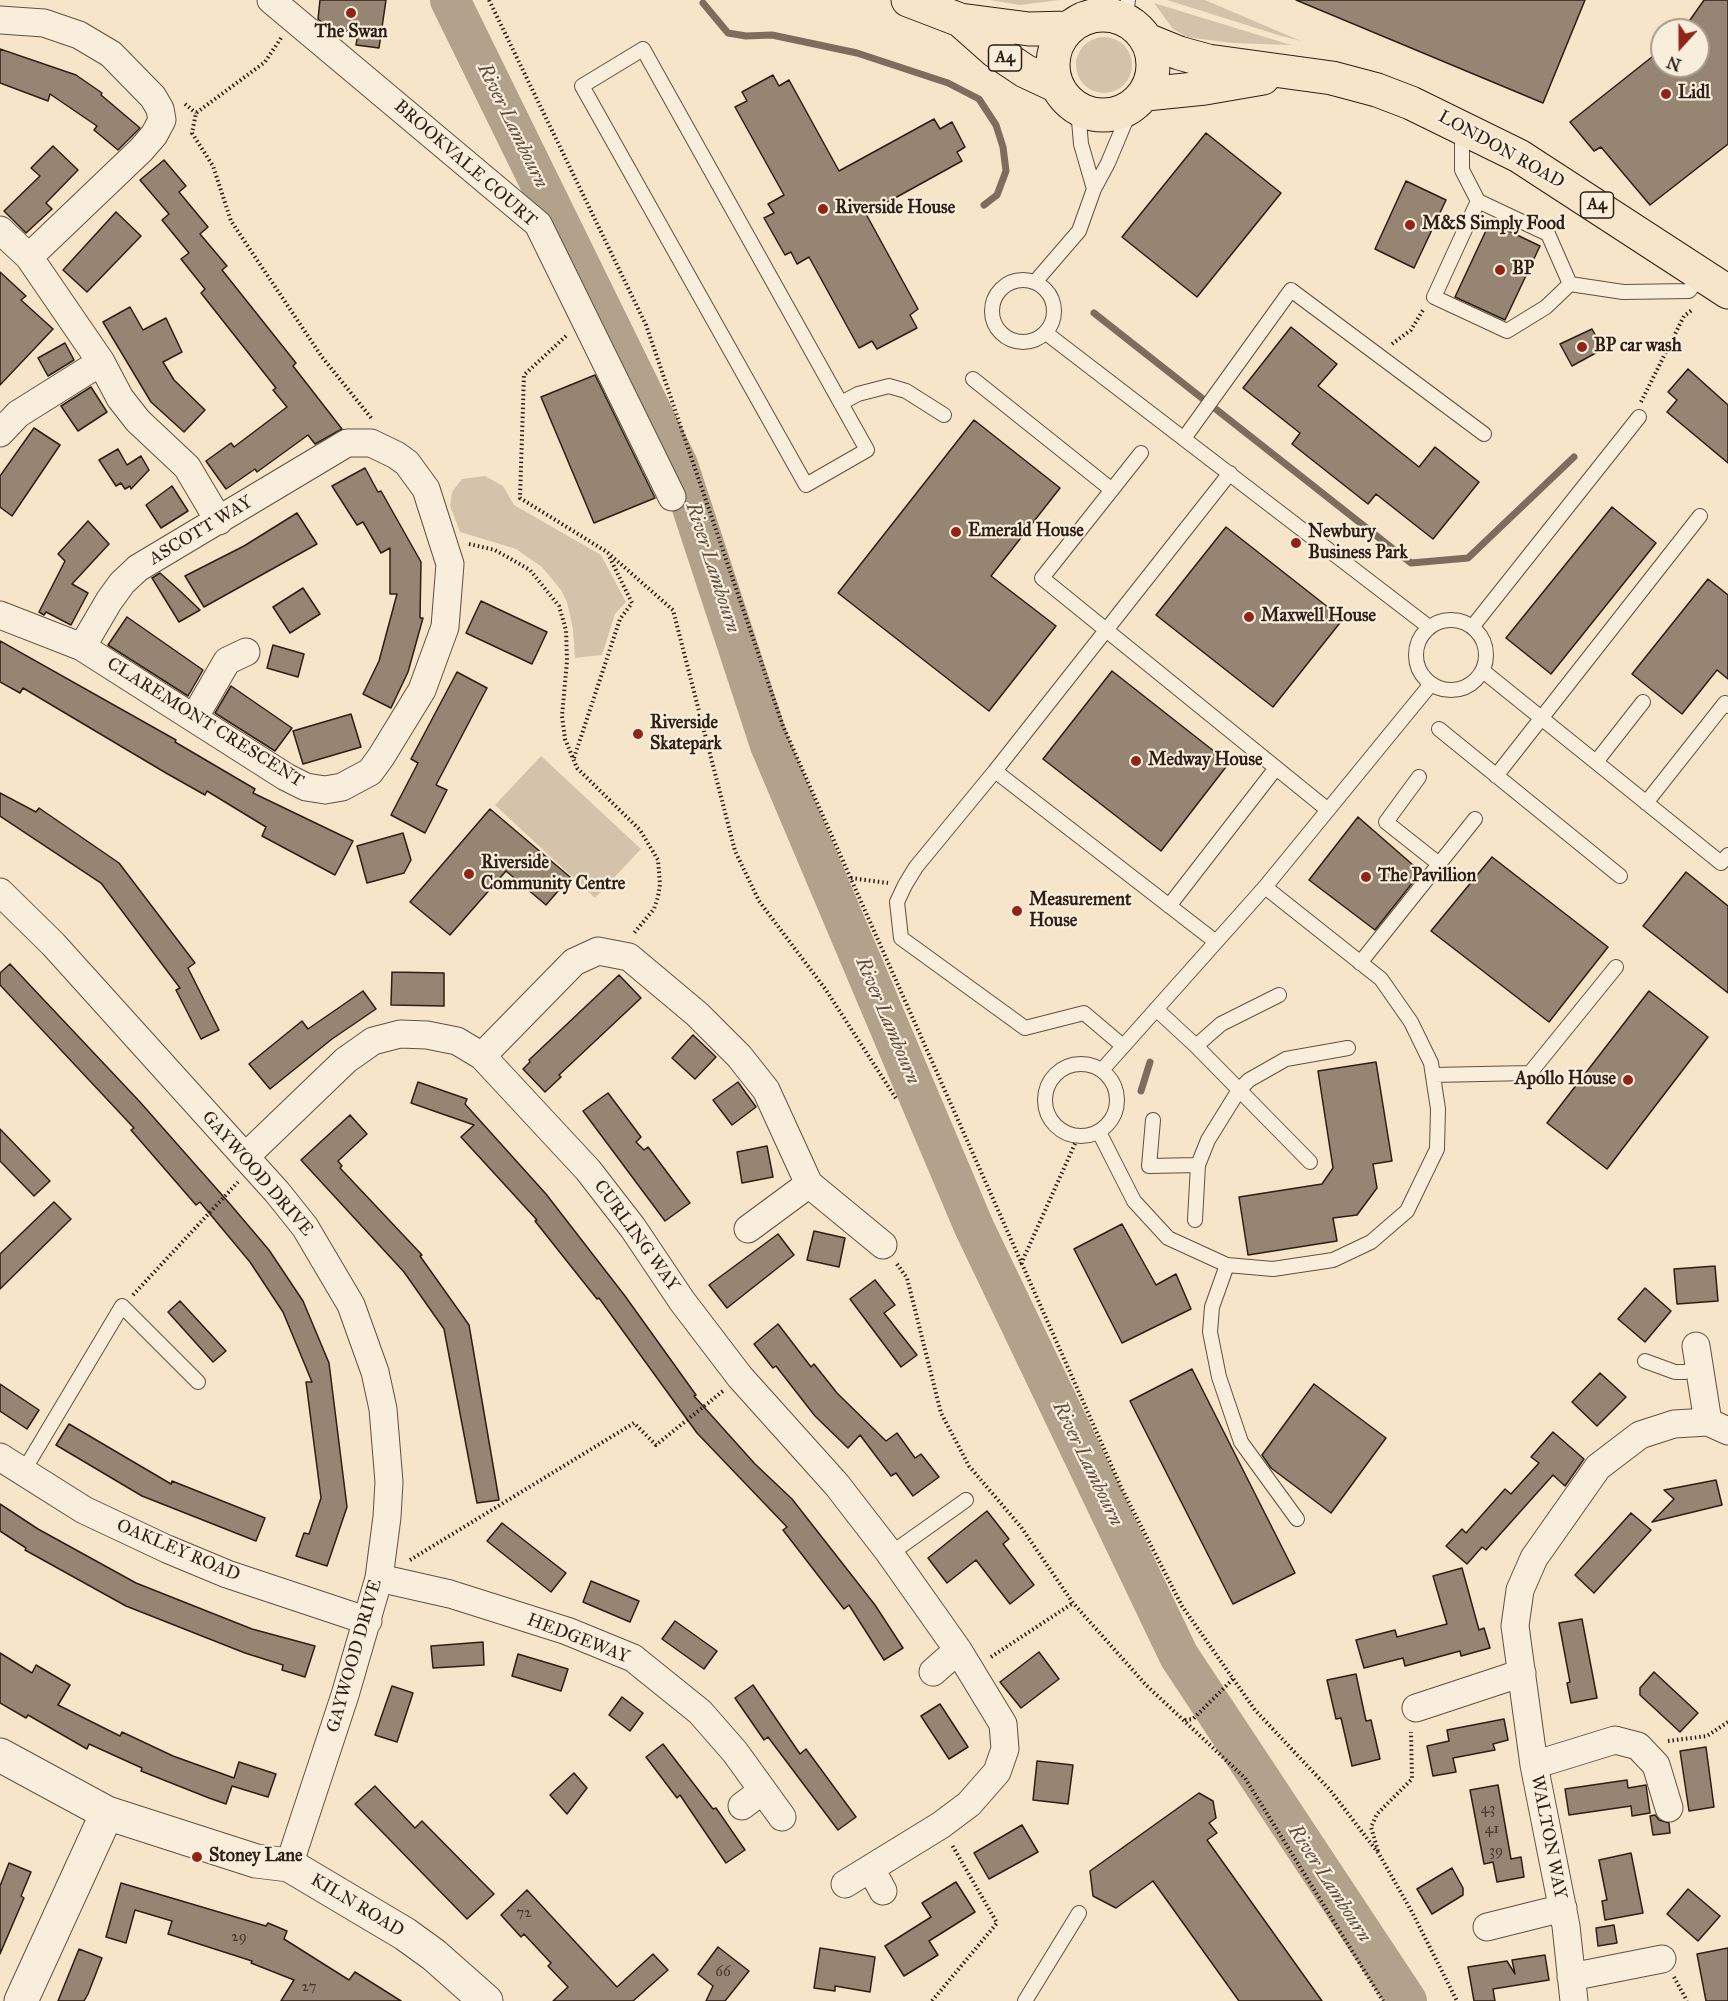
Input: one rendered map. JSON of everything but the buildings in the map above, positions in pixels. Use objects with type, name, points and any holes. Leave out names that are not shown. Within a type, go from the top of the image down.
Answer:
[{"type":"main road","name":"LONDON ROAD","points":[[908,0],[960,20],[1029,29],[1111,17],[1179,53],[1208,61],[1332,78],[1368,87],[1461,126],[1519,156],[1715,283]]},
{"type":"main road","points":[[1068,97],[1053,71],[1054,55],[1059,40],[1111,17],[1154,67],[1138,101]]},
{"type":"main road","name":"LONDON ROAD","points":[[960,20],[994,51],[1068,97]]},
{"type":"main road","name":"LONDON ROAD","points":[[1138,101],[1286,73]]},
{"type":"main road","name":"A4","points":[[1068,97],[1105,116],[1138,101]]},
{"type":"street","name":"BROOKVALE COURT","points":[[271,0],[538,224],[672,497]]},
{"type":"street","points":[[0,20],[44,23],[79,35],[111,54],[153,97],[160,109],[162,120],[154,135],[141,150],[29,257]]},
{"type":"street","points":[[0,230],[29,257],[101,362],[120,398],[138,421],[187,467],[219,521]]},
{"type":"street","points":[[0,433],[18,414],[101,362]]},
{"type":"street","name":"ASCOTT WAY","points":[[82,647],[122,583],[138,568],[347,443]]},
{"type":"street","name":"CLAREMONT CRESCENT","points":[[0,615],[82,647],[286,777],[306,787],[326,790],[342,788],[370,772],[422,690],[445,627],[450,596],[450,564],[426,489],[407,463],[371,443],[347,443]]},
{"type":"street","points":[[194,718],[227,661],[246,652]]},
{"type":"street","name":"GAYWOOD DRIVE","points":[[0,892],[53,944],[305,1227],[351,1305],[375,1372],[387,1445],[389,1482],[379,1578],[368,1621],[289,1865]]},
{"type":"street","points":[[482,1056],[574,962],[598,951],[629,957],[697,1014],[740,1056],[766,1090],[809,1184],[883,1245]]},
{"type":"street","name":"CURLING WAY","points":[[249,1162],[346,1060],[373,1041],[400,1034],[427,1035],[457,1041],[482,1056],[588,1170],[633,1228],[682,1301],[740,1377],[837,1485],[890,1554],[958,1650],[1003,1724],[1005,1749],[997,1772],[969,1804],[940,1825],[877,1880],[845,1884]]},
{"type":"street","points":[[748,1229],[809,1184]]},
{"type":"street","name":"WALTON WAY","points":[[1662,1959],[1573,1989],[1563,1908],[1534,1765],[1515,1626],[1520,1590],[1534,1558],[1598,1467],[1640,1435],[1674,1424],[1718,1427],[1697,1357]]},
{"type":"street","name":"OAKLEY ROAD","points":[[0,1457],[84,1510],[167,1550],[227,1574],[368,1621]]},
{"type":"street","name":"HEDGEWAY","points":[[379,1578],[450,1594],[567,1631],[633,1658],[700,1712],[752,1799],[782,1817]]},
{"type":"street","points":[[933,1672],[958,1650]]},
{"type":"street","points":[[1416,1708],[1522,1673]]},
{"type":"street","name":"WALTON WAY","points":[[1534,1765],[1615,1740],[1638,1746]]},
{"type":"street","points":[[1638,1746],[1656,1765],[1669,1808]]},
{"type":"street","name":"KILN ROAD","points":[[0,1755],[107,1813],[256,1861],[289,1865],[405,1934],[434,1955],[486,2001]]},
{"type":"street","points":[[21,2001],[107,1813]]},
{"type":"street","name":"WALTON WAY","points":[[1487,1927],[1563,1908]]},
{"type":"lane","points":[[643,50],[841,403],[867,450],[806,485],[582,86],[643,50]]},
{"type":"lane","points":[[1068,97],[1094,189]]},
{"type":"lane","points":[[1035,282],[1079,231],[1094,189],[1138,101]]},
{"type":"lane","points":[[1461,126],[1462,170],[1478,201],[1548,234],[1570,284]]},
{"type":"lane","points":[[1478,201],[1434,297],[1507,331],[1546,307],[1570,284]]},
{"type":"lane","points":[[1016,281],[1035,282],[1047,291],[1053,301],[1055,312],[1046,333],[1030,342],[1019,343],[1002,335],[992,316],[993,303],[1006,285],[1016,281]]},
{"type":"lane","points":[[1570,284],[1623,292],[1689,291],[1715,283]]},
{"type":"lane","points":[[1185,437],[1292,290],[1484,434]]},
{"type":"lane","points":[[1046,333],[1185,437],[1429,627]]},
{"type":"lane","points":[[973,379],[1112,490]]},
{"type":"lane","points":[[841,403],[858,394],[889,386],[906,391],[944,415]]},
{"type":"lane","points":[[1473,626],[1639,417]]},
{"type":"lane","points":[[1141,453],[1042,578],[1328,810]]},
{"type":"lane","points":[[1123,1046],[1084,1013],[1025,1028],[901,938],[897,902],[904,885],[916,867],[995,771],[1230,473]]},
{"type":"lane","points":[[1496,776],[1700,516]]},
{"type":"lane","points":[[1451,619],[1473,626],[1480,633],[1487,651],[1483,671],[1466,687],[1454,690],[1431,684],[1418,667],[1417,645],[1429,627],[1439,621],[1451,619]]},
{"type":"lane","points":[[1483,671],[1646,803],[1725,859]]},
{"type":"lane","points":[[1102,1070],[1265,887],[1431,684]]},
{"type":"lane","points":[[1596,762],[1643,702]]},
{"type":"lane","points":[[1646,803],[1725,703],[1728,706]]},
{"type":"lane","points":[[1439,729],[1620,876]]},
{"type":"lane","points":[[1169,906],[1276,768]]},
{"type":"lane","points":[[995,771],[1216,942]]},
{"type":"lane","points":[[1419,777],[1386,822],[1439,864]]},
{"type":"lane","points":[[1360,963],[1475,819]]},
{"type":"lane","points":[[1099,1132],[1134,1201],[1168,1238],[1227,1265],[1274,1269],[1333,1260],[1371,1242],[1407,1211],[1437,1149],[1438,1109],[1431,1063],[1411,1022],[1381,979],[1265,887]]},
{"type":"lane","points":[[1433,1075],[1530,1073],[1616,967]]},
{"type":"lane","points":[[1196,1046],[1221,1024],[1279,995]]},
{"type":"lane","points":[[1156,1009],[1196,1046],[1310,1162]]},
{"type":"lane","points":[[1195,1220],[1198,1165],[1208,1140],[1239,1090],[1249,1080],[1286,1059],[1348,1048]]},
{"type":"lane","points":[[1085,1064],[1102,1070],[1114,1085],[1118,1103],[1115,1115],[1099,1132],[1078,1137],[1066,1134],[1050,1120],[1045,1109],[1046,1090],[1060,1070],[1072,1065],[1085,1064]]},
{"type":"lane","points":[[1153,1120],[1149,1166],[1198,1165]]},
{"type":"lane","points":[[1227,1265],[1212,1307],[1210,1332],[1220,1377],[1241,1442],[1297,1520]]},
{"type":"lane","points":[[23,1472],[122,1306],[198,1382]]},
{"type":"lane","points":[[1646,1361],[1675,1372],[1686,1372],[1697,1357]]},
{"type":"lane","points":[[890,1554],[966,1500]]},
{"type":"lane","points":[[1025,2001],[1079,1913]]},
{"type":"path","points":[[489,0],[646,325],[783,726],[1121,1487],[1182,1605],[1255,1710],[1330,1790],[1379,1854],[1412,1912],[1457,2001]]},
{"type":"path","points":[[196,113],[265,62],[294,18]]},
{"type":"path","points":[[1377,354],[1411,330],[1426,304]]},
{"type":"path","points":[[1639,417],[1641,399],[1684,316],[1694,308]]},
{"type":"path","points":[[569,333],[524,375],[520,498],[607,552],[673,610],[735,851],[759,902],[826,990],[897,1100]]},
{"type":"path","points":[[574,758],[620,619],[632,603],[607,552]]},
{"type":"path","points":[[850,878],[904,885]]},
{"type":"path","points":[[1021,1264],[1078,1137]]},
{"type":"path","points":[[122,1306],[249,1162]]},
{"type":"path","points":[[883,1245],[907,1278],[941,1413],[969,1466],[1021,1527],[1073,1603],[1146,1685],[1245,1778],[1383,2001]]},
{"type":"path","points":[[379,1578],[634,1423],[656,1445],[740,1377]]},
{"type":"path","points":[[1000,1651],[1073,1603]]},
{"type":"path","points":[[1185,1720],[1193,1719],[1233,1678]]},
{"type":"path","points":[[1379,1854],[1371,1827],[1377,1814],[1412,1779],[1410,1738],[1416,1708]]},
{"type":"path","points":[[1638,1746],[1707,1736],[1728,1722]]},
{"type":"path","points":[[932,2001],[997,1923],[940,1825]]},
{"type":"shaded area","points":[[990,0],[1059,0],[1020,5]]},
{"type":"shaded area","points":[[1167,0],[1205,0],[1301,41],[1278,35]]},
{"type":"shaded area","points":[[1154,3],[1291,45],[1232,43],[1187,37],[1173,29]]},
{"type":"shaded area","points":[[1098,37],[1110,37],[1120,41],[1128,49],[1132,65],[1128,81],[1120,89],[1110,93],[1098,93],[1088,89],[1080,81],[1076,71],[1076,59],[1080,49],[1088,41]]},
{"type":"shaded area","points":[[485,476],[503,486],[514,505],[601,555],[626,602],[615,614],[602,655],[575,658],[573,629],[567,602],[561,590],[542,567],[516,549],[460,532],[450,506],[452,492],[462,479]]},
{"type":"shaded area","points":[[541,756],[641,849],[595,898],[495,805]]},
{"type":"waterway","name":"River Lambourn","points":[[450,0],[678,465],[770,745],[974,1227],[1179,1656],[1407,2001]]},
{"type":"waterway","points":[[703,3],[728,33],[746,36],[772,35],[857,53],[948,83],[979,99],[996,125],[1003,147],[1006,171],[997,195],[984,205]]},
{"type":"waterway","points":[[1094,313],[1411,563],[1468,558],[1574,457]]},
{"type":"waterway","points":[[1141,1091],[1150,1062]]},
{"type":"place","name":"The Swan","points":[[351,13]]},
{"type":"place","name":"Lidl","points":[[1666,94]]},
{"type":"place","name":"Riverside House","points":[[823,209]]},
{"type":"place","name":"M&S Simply Food","points":[[1410,225]]},
{"type":"place","name":"BP","points":[[1500,270]]},
{"type":"place","name":"BP car wash","points":[[1582,347]]},
{"type":"place","name":"Emerald House","points":[[956,532]]},
{"type":"place","name":"Newbury Business Park","points":[[1296,543]]},
{"type":"place","name":"Maxwell House","points":[[1249,617]]},
{"type":"place","name":"Riverside Skatepark","points":[[638,734]]},
{"type":"place","name":"Medway House","points":[[1136,761]]},
{"type":"place","name":"Riverside Community Centre","points":[[469,874]]},
{"type":"place","name":"The Pavillion","points":[[1366,877]]},
{"type":"place","name":"Measurement House","points":[[1017,911]]},
{"type":"place","name":"Apollo House","points":[[1628,1080]]},
{"type":"place","name":"Stoney Lane","points":[[197,1857]]}]
